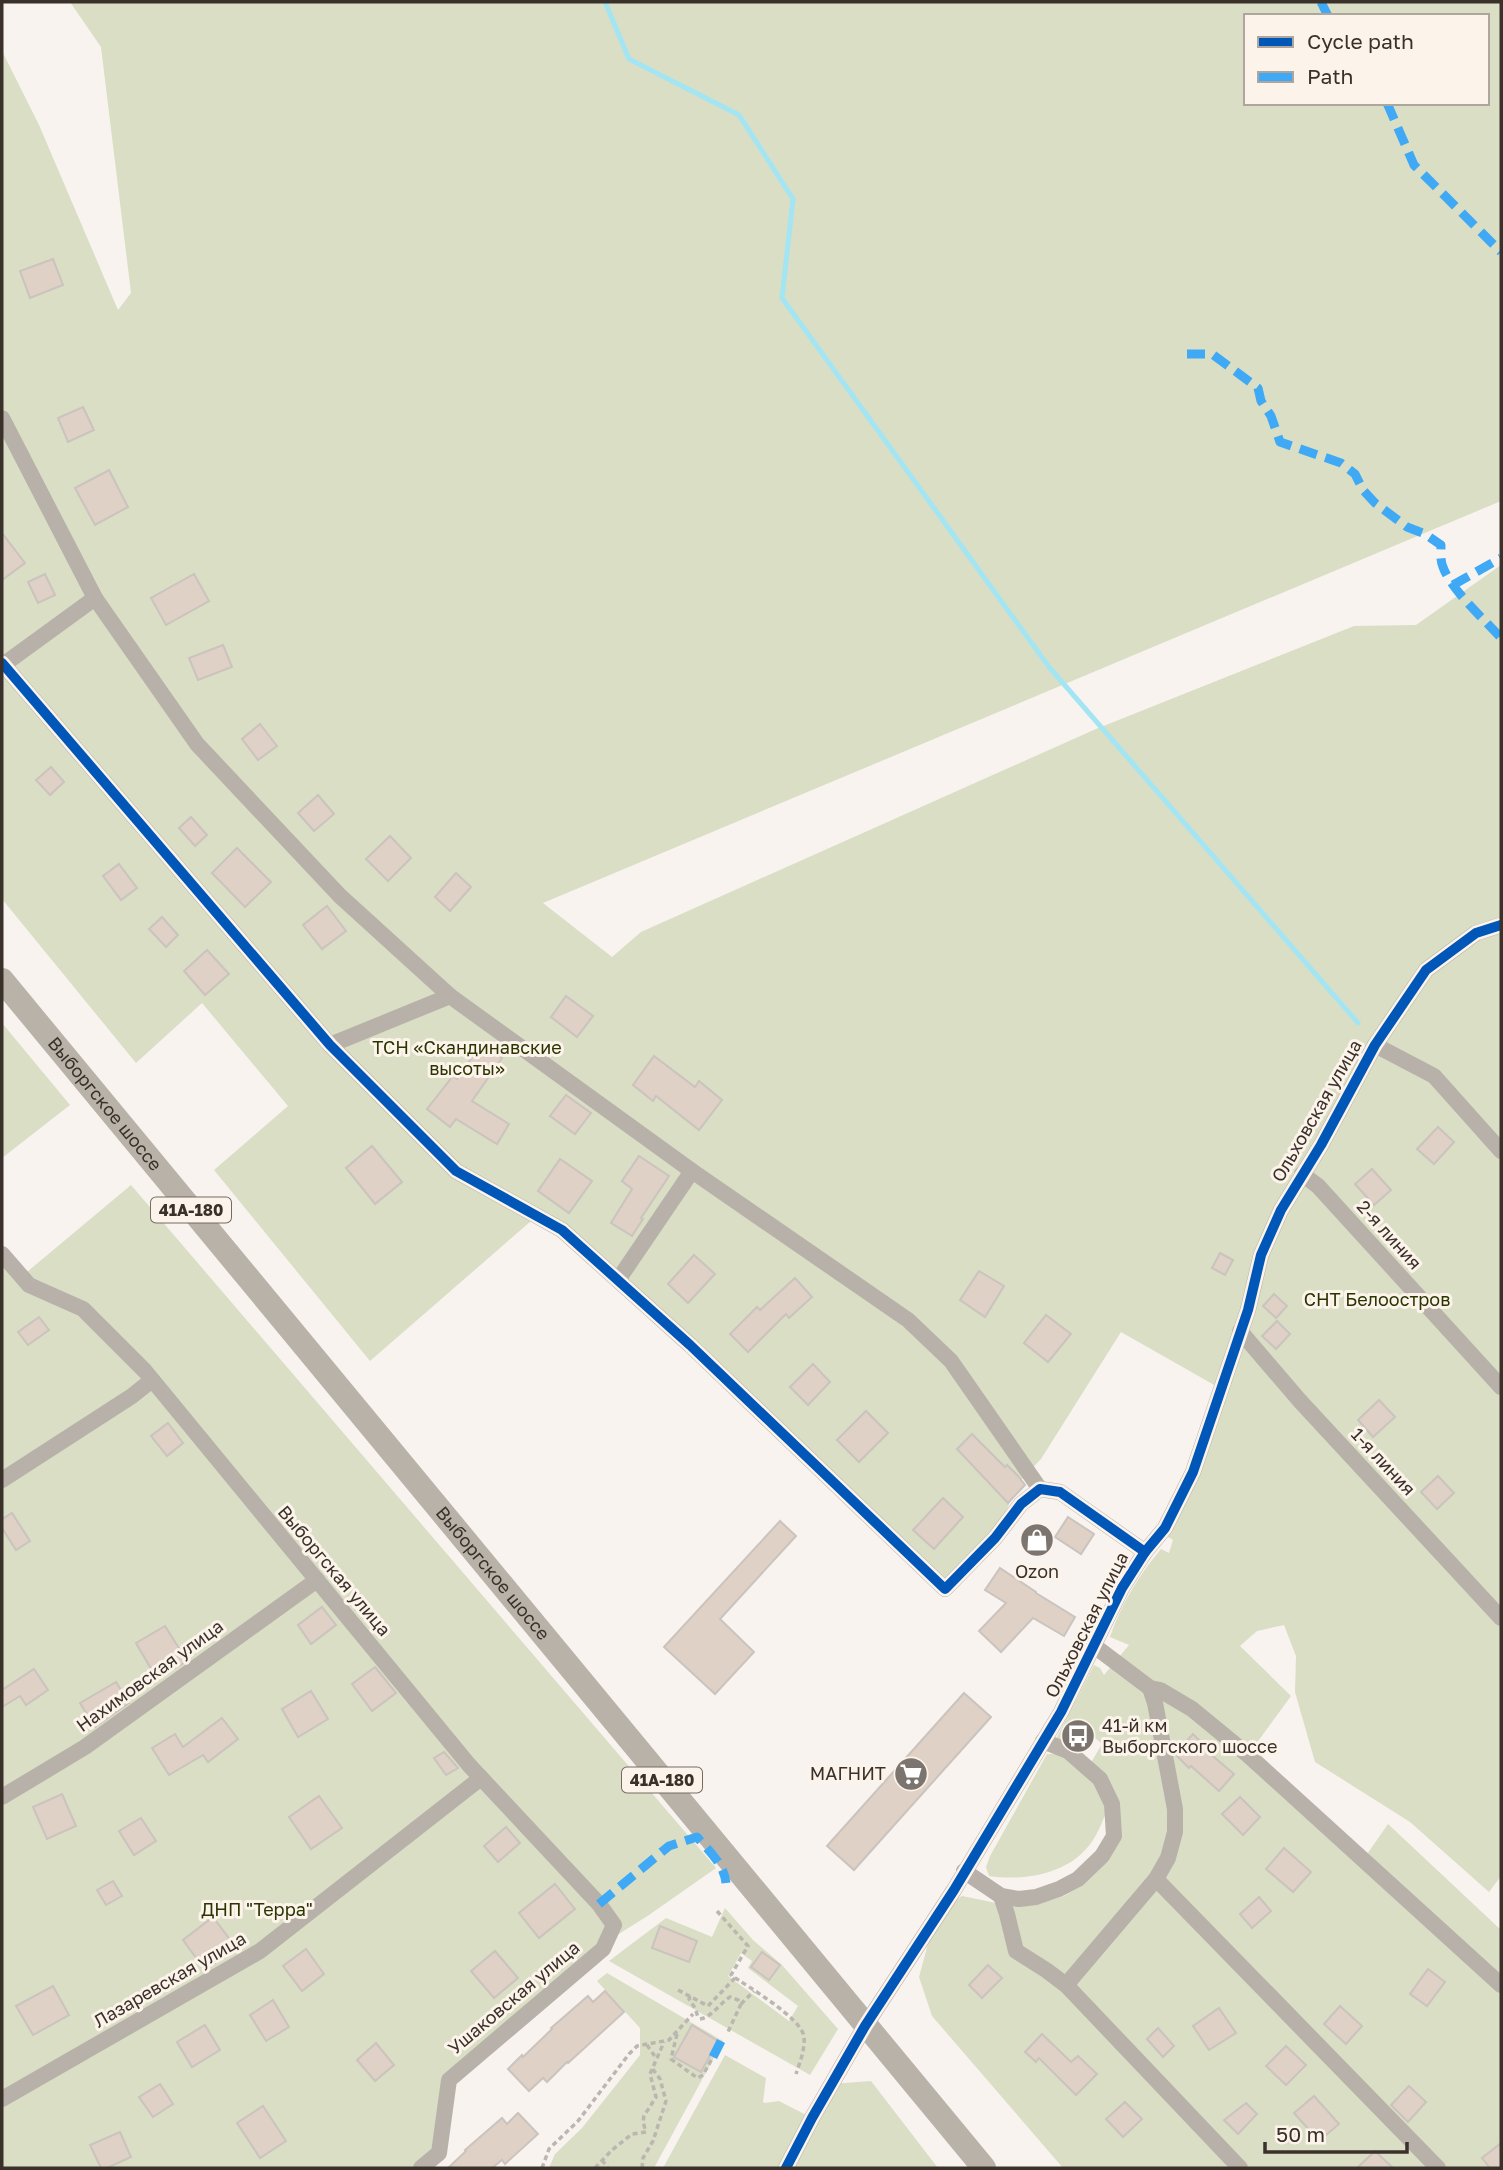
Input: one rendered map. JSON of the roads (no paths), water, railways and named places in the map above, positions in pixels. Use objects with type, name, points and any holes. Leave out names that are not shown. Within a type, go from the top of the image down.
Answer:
[{"type":"main road","name":"Выборгское шоссе","points":[[2,980],[984,2168]]},
{"type":"street","points":[[2,418],[95,598],[197,744],[340,896],[450,996],[692,1171],[908,1320],[951,1361],[1040,1489],[1060,1492],[1145,1552]]},
{"type":"street","points":[[95,598],[3,664],[330,1045],[456,1171],[562,1230],[690,1345],[944,1589],[995,1538],[1021,1504],[1040,1489]]},
{"type":"street","name":"Ольховская улица","points":[[786,2168],[865,2026],[1061,1712],[1116,1600],[1145,1552],[1163,1530],[1193,1472],[1248,1310],[1261,1255],[1281,1210],[1333,1123],[1375,1045],[1426,970],[1476,933],[1501,925]]},
{"type":"street","points":[[330,1045],[450,996]]},
{"type":"street","points":[[1375,1045],[1434,1076],[1501,1151]]},
{"type":"street","points":[[618,1280],[692,1171]]},
{"type":"street","name":"2-я линия","points":[[1302,1174],[1318,1186],[1501,1387]]},
{"type":"street","name":"Выборгская улица","points":[[2,1254],[29,1285],[83,1309],[152,1380],[481,1778],[599,1904],[614,1925],[610,1933]]},
{"type":"street","name":"1-я линия","points":[[1240,1331],[1300,1401],[1501,1618]]},
{"type":"street","points":[[2,1480],[132,1396],[152,1380]]},
{"type":"street","name":"Нахимовская улица","points":[[2,1797],[85,1747],[317,1580]]},
{"type":"street","points":[[1093,1645],[1150,1688],[1160,1690],[1192,1709],[1248,1755],[1501,1985]]},
{"type":"street","points":[[1066,1985],[1156,1879],[1168,1858],[1175,1832],[1175,1809],[1150,1688]]},
{"type":"street","points":[[964,1871],[1001,1896],[1019,1899],[1036,1897],[1079,1879],[1102,1856],[1114,1836],[1112,1804],[1100,1779],[1068,1751],[1043,1741]]},
{"type":"street","name":"Лазаревская улица","points":[[2,2099],[260,1951],[481,1778]]},
{"type":"street","points":[[1156,1879],[1438,2168]]},
{"type":"street","points":[[1001,1896],[1016,1951],[1066,1985],[1240,2168]]},
{"type":"street","name":"Ушаковская улица","points":[[421,2168],[439,2153],[449,2080],[603,1949],[610,1933]]},
{"type":"waterway","points":[[605,2],[629,59],[739,115],[793,199],[782,298],[1049,667],[1358,1023]]},
{"type":"place","name":"Ozon","points":[[1037,1540]]},
{"type":"place","name":"41-й км Выборгского шоссе","points":[[1078,1736]]},
{"type":"place","name":"МАГНИТ","points":[[911,1774]]},
{"type":"park label","name":"ТСН «Скандинавские высоты»","points":[[467,1058]]},
{"type":"park label","name":"СНТ Белоостров","points":[[1377,1300]]},
{"type":"park label","name":"ДНП \"Терра\"","points":[[257,1910]]}]
